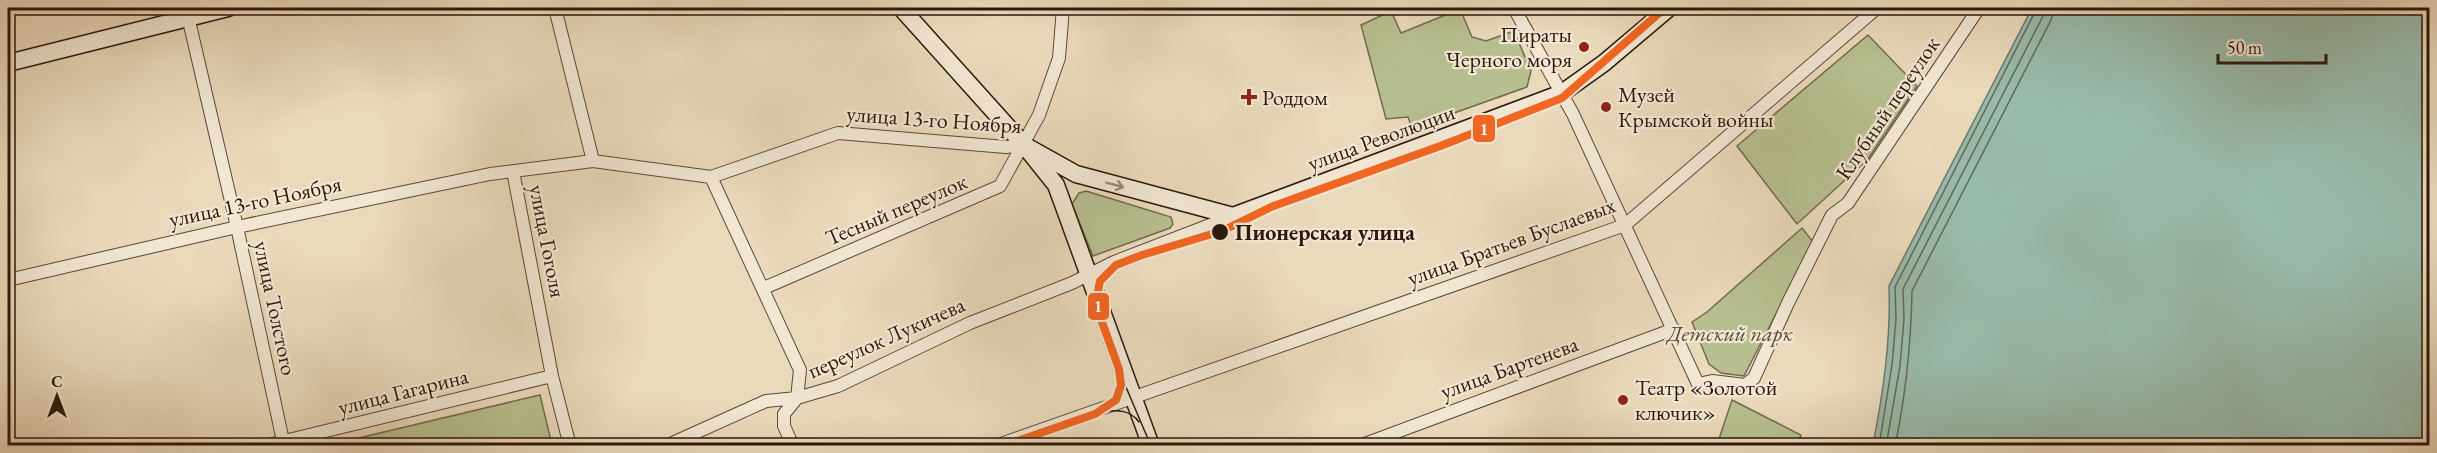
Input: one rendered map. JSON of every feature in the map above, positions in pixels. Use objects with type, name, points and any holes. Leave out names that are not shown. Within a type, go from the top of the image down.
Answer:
[{"type":"street","points":[[8,63],[188,13],[228,8]]},
{"type":"street","points":[[555,8],[593,162]]},
{"type":"street","points":[[901,8],[1024,145],[1056,185],[1151,446]]},
{"type":"street","name":"Тесный переулок","points":[[764,288],[1000,186],[1039,115],[1059,58],[1063,8]]},
{"type":"street","points":[[1514,8],[1562,93],[1674,329]]},
{"type":"street","name":"улица Революции","points":[[1089,273],[1233,216],[1562,93],[1604,63],[1669,8]]},
{"type":"street","name":"улица Братьев Буслаевых","points":[[995,446],[1625,225],[1877,8]]},
{"type":"street","name":"Клубный переулок","points":[[1674,329],[1698,384],[1712,381],[1745,386],[1754,378],[1832,215],[1848,203],[1979,8]]},
{"type":"street","name":"улица Толстого","points":[[188,13],[283,441]]},
{"type":"street","name":"улица 13-го Ноября","points":[[593,162],[711,177],[838,133],[1006,147],[1024,145],[1076,174],[1233,216]]},
{"type":"street","name":"улица Гоголя","points":[[570,446],[552,376],[513,171],[593,162]]},
{"type":"street","name":"улица 13-го Ноября","points":[[8,280],[237,227],[513,171]]},
{"type":"street","points":[[1056,185],[1076,174]]},
{"type":"street","points":[[711,177],[800,369],[797,398],[784,414],[784,426],[793,446]]},
{"type":"street","name":"переулок Лукичева","points":[[666,446],[766,401],[797,398],[838,386],[970,323],[1072,283],[1089,273]]},
{"type":"street","name":"улица Бартенева","points":[[1359,446],[1674,329]]},
{"type":"street","name":"улица Гагарина","points":[[264,446],[552,376]]},
{"type":"green space","points":[[1460,9],[1472,37],[1486,41],[1514,31],[1531,71],[1527,87],[1412,128],[1408,117],[1386,119],[1361,25],[1391,11],[1401,33]]},
{"type":"green space","points":[[1868,35],[1917,86],[1868,159],[1797,224],[1737,146]]},
{"type":"green space","points":[[1086,191],[1171,217],[1173,224],[1170,228],[1093,256],[1072,204],[1079,193]]},
{"type":"green space","name":"Детский парк","points":[[1802,228],[1813,242],[1744,376],[1721,373],[1709,364],[1692,322],[1707,312]]},
{"type":"green space","points":[[540,395],[552,445],[329,445]]},
{"type":"green space","points":[[1732,400],[1801,435],[1797,445],[1717,445]]},
{"type":"water","points":[[2032,8],[2429,8],[2429,445],[1873,445],[1886,366],[1889,286]]},
{"type":"tram line","points":[[1120,373],[1151,446]]},
{"type":"tram line","points":[[1102,412],[1127,413],[1139,422]]},
{"type":"transit line","name":"1","points":[[1003,446],[1095,414],[1116,400],[1121,385],[1119,369],[1099,314],[1097,297],[1100,281],[1116,265],[1222,231],[1271,207],[1443,145],[1562,98],[1665,8]]},
{"type":"place","name":"Пираты Черного моря","points":[[1584,47]]},
{"type":"place","name":"Роддом","points":[[1249,97]]},
{"type":"place","name":"Музей Крымской войны","points":[[1606,107]]},
{"type":"place","name":"Пионерская улица","points":[[1220,232]]},
{"type":"place","name":"Театр «Золотой ключик»","points":[[1623,400]]}]
